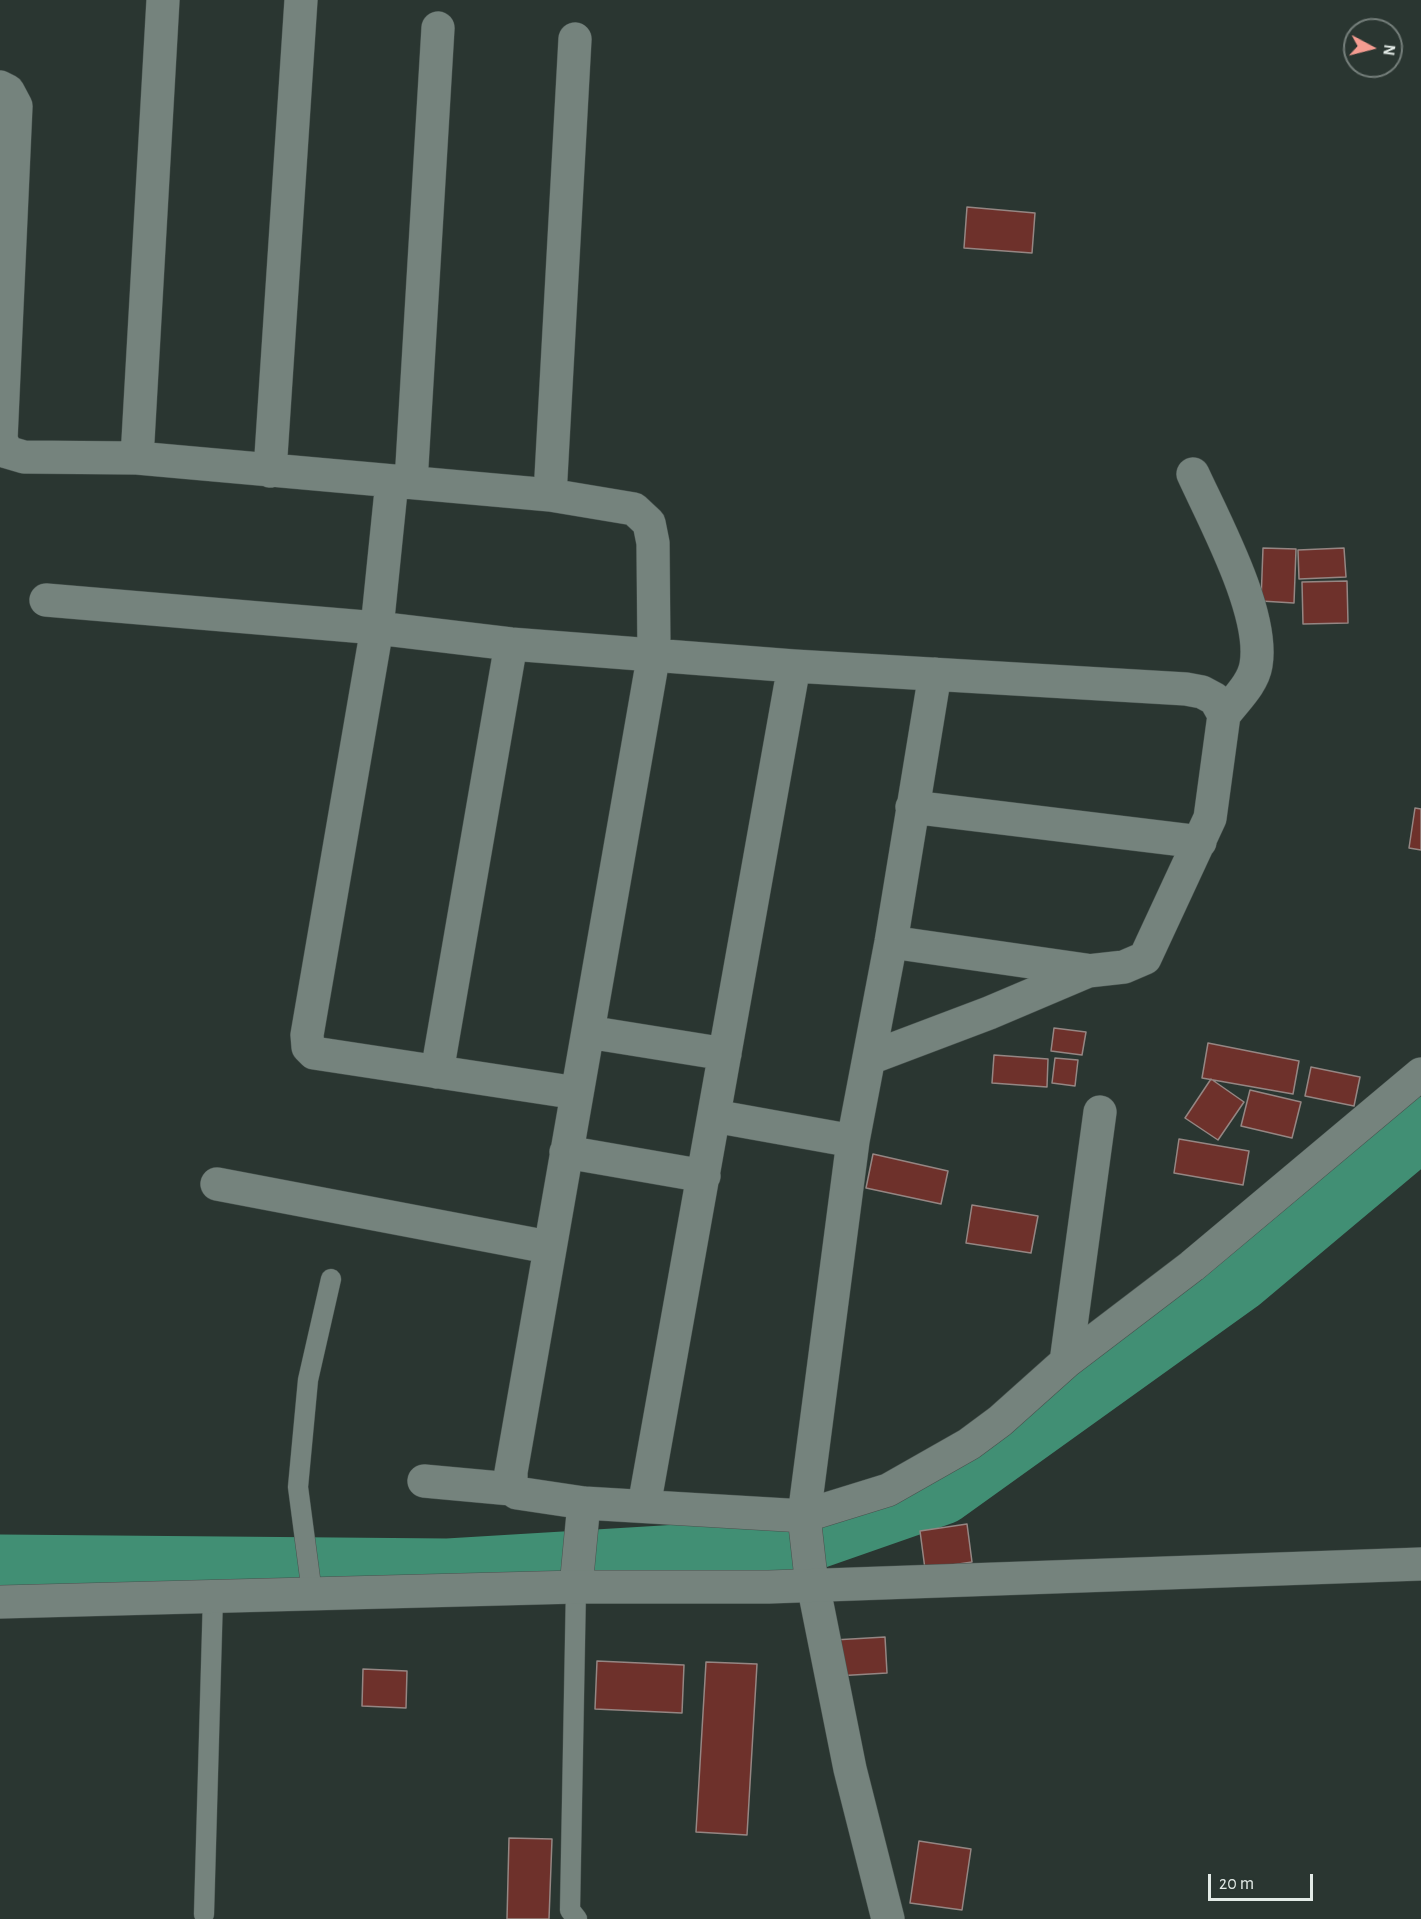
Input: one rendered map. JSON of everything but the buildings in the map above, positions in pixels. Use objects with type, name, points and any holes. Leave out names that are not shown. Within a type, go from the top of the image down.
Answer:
[{"type":"street","points":[[137,458],[163,0]]},
{"type":"street","points":[[270,471],[301,0]]},
{"type":"street","points":[[438,28],[402,482],[307,1041],[310,1052],[314,1053],[577,1094]]},
{"type":"street","points":[[550,495],[575,39]]},
{"type":"street","points":[[0,87],[8,91],[16,106],[2,446],[7,452],[24,457],[137,458],[550,495],[625,506],[640,512],[649,523],[654,543],[654,653],[548,1247],[511,1472],[511,1489]]},
{"type":"street","points":[[891,942],[1088,971],[1124,967],[1144,958],[1210,818],[1224,715],[1245,689],[1256,667],[1258,639],[1253,610],[1193,474]]},
{"type":"street","points":[[46,600],[377,628],[512,644],[654,653],[795,666],[1186,689],[1202,692],[1215,699],[1224,715]]},
{"type":"street","points":[[437,1072],[512,644]]},
{"type":"street","points":[[644,1506],[795,666]]},
{"type":"street","points":[[888,1919],[850,1769],[804,1525],[853,1141],[891,942],[935,674]]},
{"type":"street","points":[[912,807],[1200,842]]},
{"type":"street","points":[[870,1058],[989,1013],[1088,971]]},
{"type":"street","points":[[588,1032],[725,1054]]},
{"type":"street","points":[[424,1482],[511,1489],[517,1494],[583,1509],[644,1506],[804,1525],[888,1490],[969,1444],[1000,1421],[1066,1362],[1192,1266],[1421,1074]]},
{"type":"street","points":[[1066,1362],[1100,1112]]},
{"type":"street","points":[[714,1116],[853,1141]]},
{"type":"street","points":[[566,1152],[704,1176]]},
{"type":"street","points":[[217,1184],[548,1247]]},
{"type":"street","points":[[576,1579],[583,1509]]},
{"type":"street","points":[[0,1602],[312,1593],[576,1579],[812,1577],[1421,1564]]},
{"type":"lane","points":[[312,1593],[298,1486],[308,1380],[331,1279]]},
{"type":"lane","points":[[576,1579],[570,1910],[577,1919]]},
{"type":"lane","points":[[204,1914],[213,1596]]},
{"type":"waterway","points":[[0,1566],[448,1570],[780,1550],[943,1493],[1240,1280],[1421,1128]]}]
